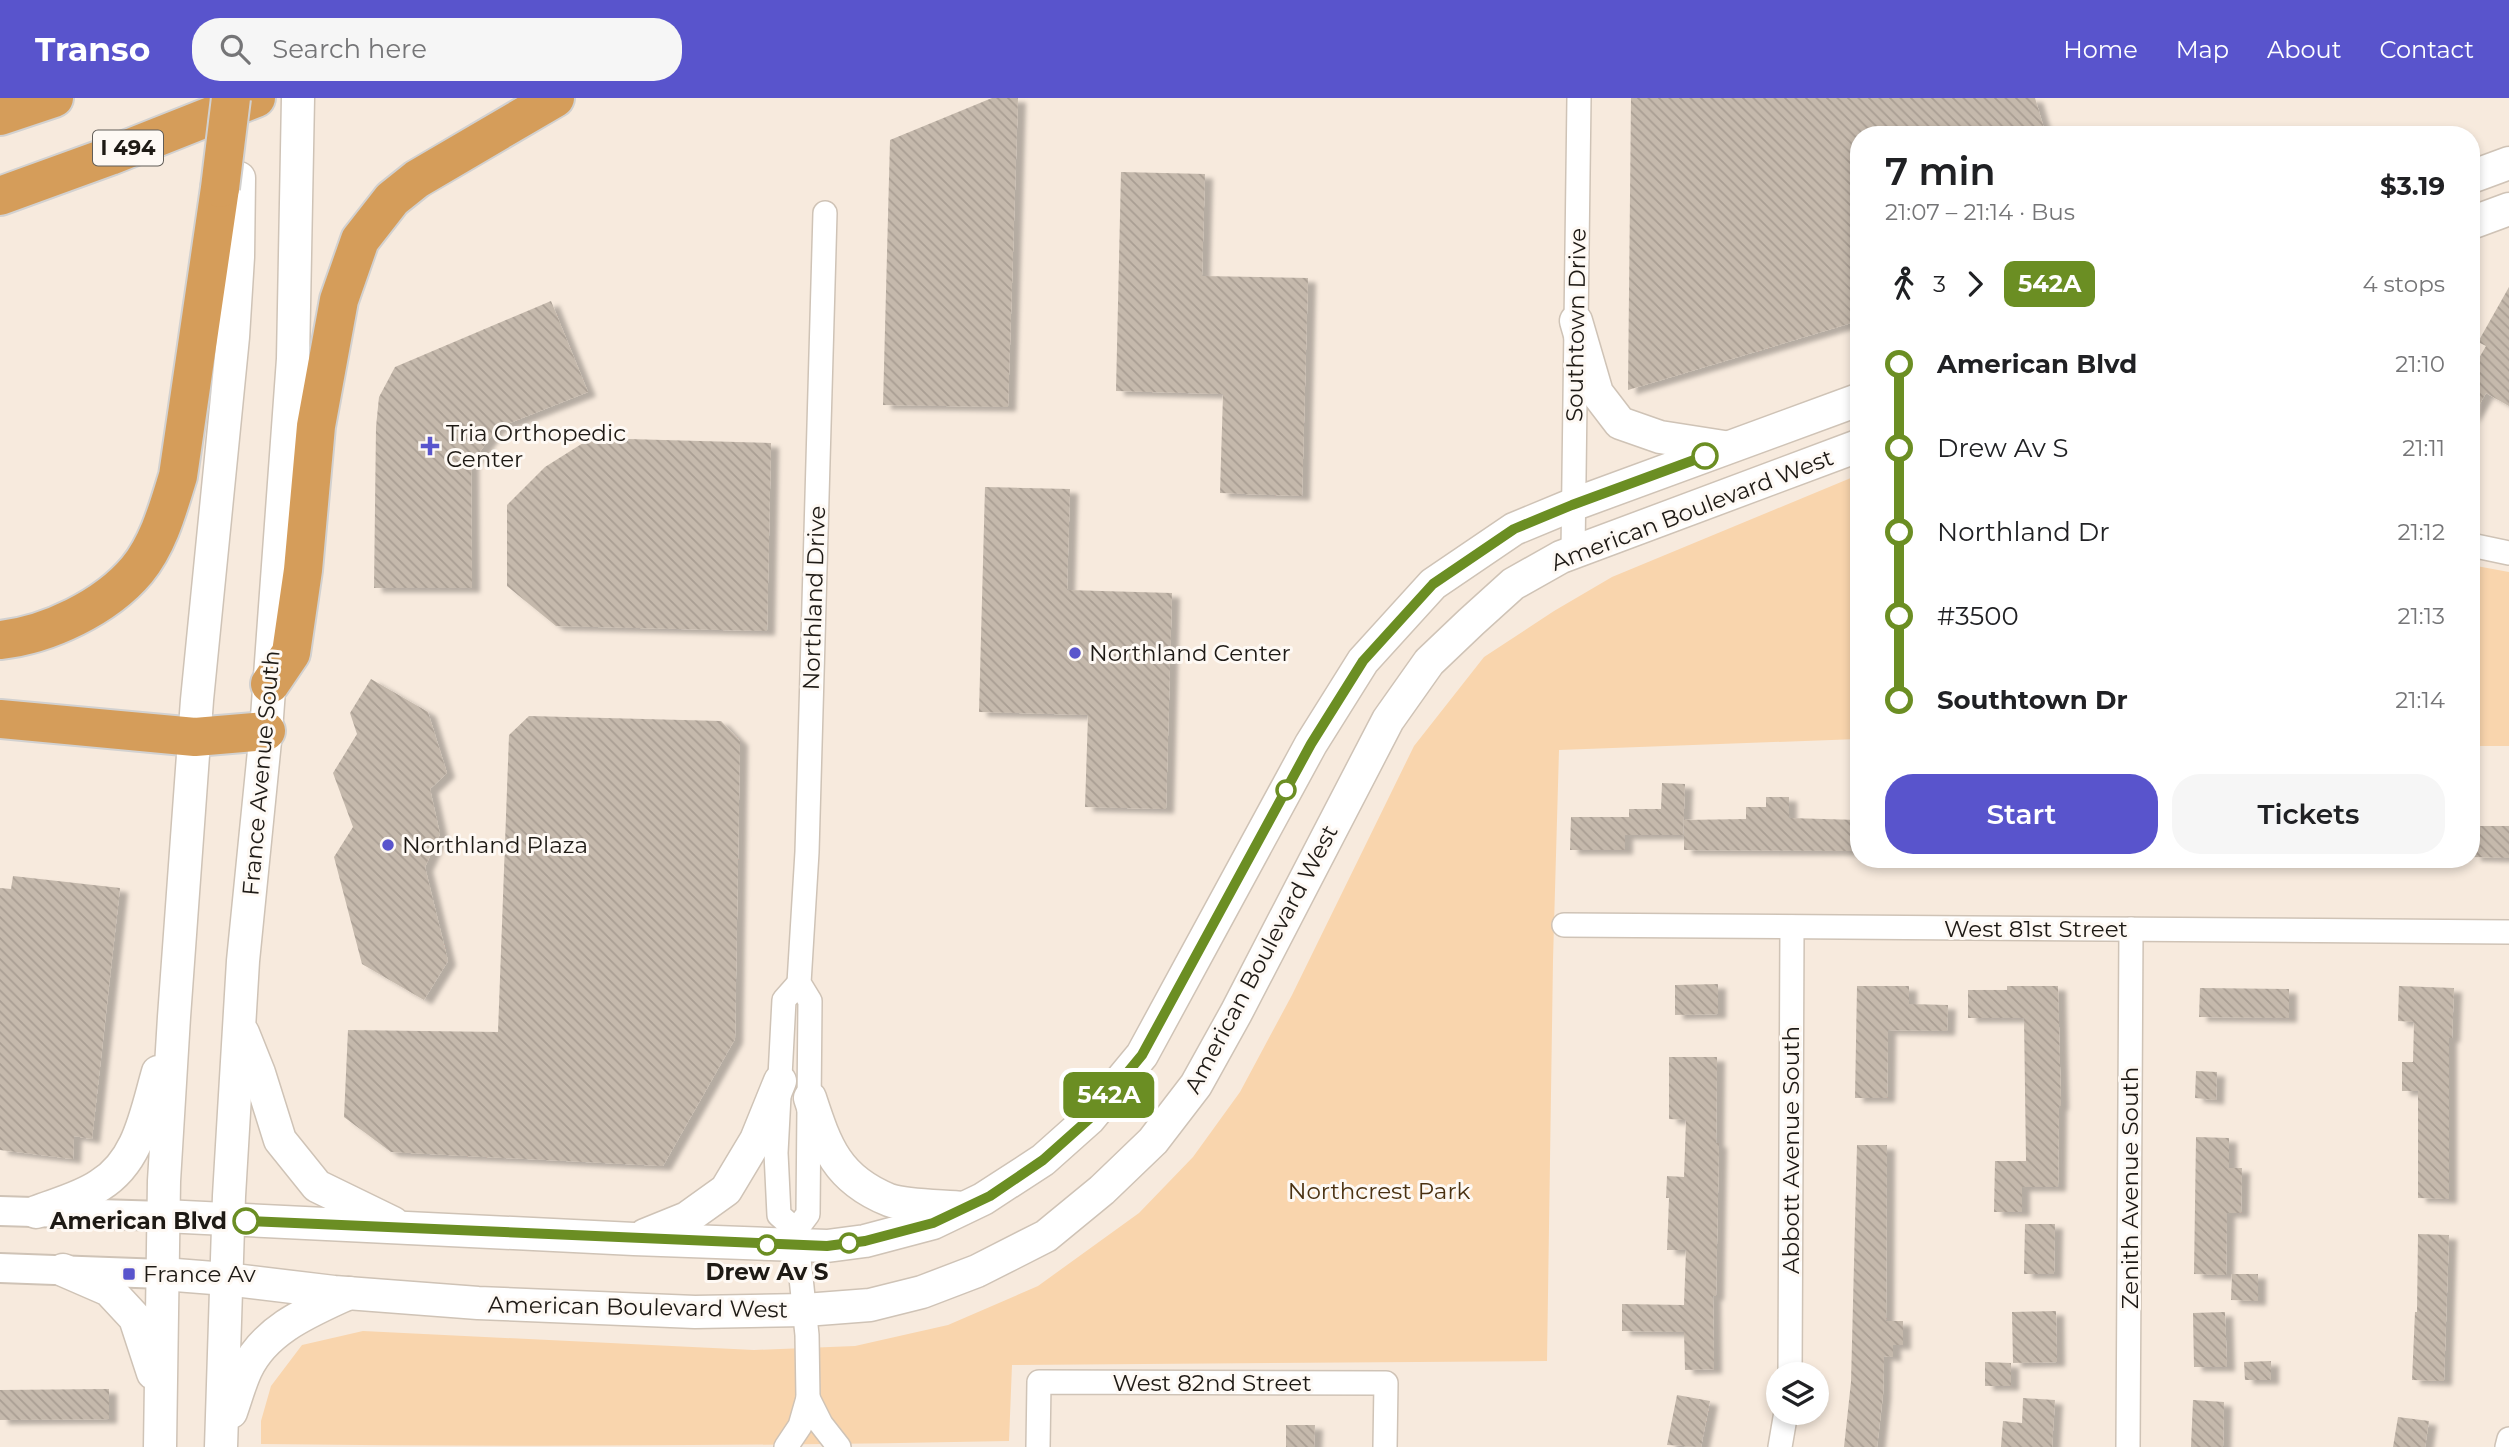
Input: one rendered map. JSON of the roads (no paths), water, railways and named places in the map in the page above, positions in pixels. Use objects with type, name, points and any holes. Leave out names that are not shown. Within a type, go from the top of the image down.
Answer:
[{"type":"highway","points":[[0,116],[54,98]]},
{"type":"highway","name":"I 494","points":[[0,196],[110,156],[220,106],[256,98]]},
{"type":"highway","points":[[270,684],[292,653],[303,570],[316,426],[339,300],[360,240],[392,200],[417,179],[555,98]]},
{"type":"highway","points":[[0,224],[117,177],[220,106],[229,183],[178,476],[156,540],[137,570],[91,607],[66,622],[0,640]]},
{"type":"highway","points":[[0,719],[195,737],[266,731]]},
{"type":"main road","name":"France Avenue South","points":[[221,1443],[228,1220],[244,947],[270,684],[293,359],[298,98]]},
{"type":"main road","points":[[2480,174],[2509,163]]},
{"type":"main road","points":[[160,1447],[164,1216],[174,1017],[207,590],[233,337],[238,257],[229,183]]},
{"type":"main road","points":[[2480,220],[2509,209]]},
{"type":"main road","points":[[1576,321],[1597,393],[1620,423],[1660,437],[1728,447]]},
{"type":"main road","name":"American Boulevard West","points":[[164,1216],[634,1239],[796,1238],[827,1246],[865,1241],[933,1223],[990,1196],[1043,1160],[1089,1119],[1142,1055],[1311,744],[1363,661],[1433,584],[1514,529],[1850,403]]},
{"type":"main road","name":"American Boulevard West","points":[[163,1274],[478,1303],[695,1312],[870,1306],[922,1292],[977,1271],[1046,1236],[1102,1190],[1153,1141],[1196,1085],[1388,720],[1429,662],[1513,584],[1573,552],[1850,449]]},
{"type":"main road","points":[[36,1212],[100,1185],[116,1173],[131,1154],[140,1135],[174,1017]]},
{"type":"main road","points":[[240,1025],[259,1073],[280,1140],[317,1186],[403,1228]]},
{"type":"main road","points":[[634,1239],[687,1218],[726,1191],[756,1140],[780,1081]]},
{"type":"main road","points":[[810,1098],[824,1142],[847,1175],[891,1201],[965,1208]]},
{"type":"main road","points":[[63,1270],[109,1290],[135,1318],[149,1358],[160,1403]]},
{"type":"main road","points":[[221,1443],[247,1368],[269,1337],[313,1310],[349,1293]]},
{"type":"street","name":"Southtown Drive","points":[[1573,552],[1579,98]]},
{"type":"street","name":"Northland Drive","points":[[796,1238],[808,1214],[810,1001],[799,983],[807,852],[825,213]]},
{"type":"street","points":[[2480,547],[2509,553]]},
{"type":"street","name":"West 81st Street","points":[[1564,925],[2509,932]]},
{"type":"street","name":"Abbott Avenue South","points":[[1790,1362],[1792,927]]},
{"type":"street","name":"Zenith Avenue South","points":[[2128,1447],[2131,929]]},
{"type":"street","name":"Northland Drive","points":[[799,983],[784,1000],[776,1153],[779,1215],[796,1238],[805,1310],[808,1398]]},
{"type":"street","name":"American Boulevard West","points":[[0,1211],[164,1216]]},
{"type":"street","name":"American Boulevard West","points":[[0,1268],[163,1274]]},
{"type":"street","name":"West 82nd Street","points":[[1038,1447],[1039,1382],[1386,1383],[1385,1447]]},
{"type":"street","points":[[786,1447],[800,1426],[808,1398]]},
{"type":"street","points":[[808,1398],[821,1424],[839,1447]]},
{"type":"street","points":[[1780,1447],[1784,1425]]},
{"type":"street","points":[[2507,1447],[2509,1439]]},
{"type":"place","name":"Tria Orthopedic Center","points":[[430,446]]},
{"type":"place","name":"Northland Center","points":[[1075,653]]},
{"type":"place","name":"Northland Plaza","points":[[388,845]]},
{"type":"place","name":"American Blvd","points":[[246,1221]]},
{"type":"place","name":"Drew Av S","points":[[767,1245]]},
{"type":"place","name":"France Av","points":[[129,1274]]},
{"type":"park label","name":"Northcrest Park","points":[[1379,1191]]}]
